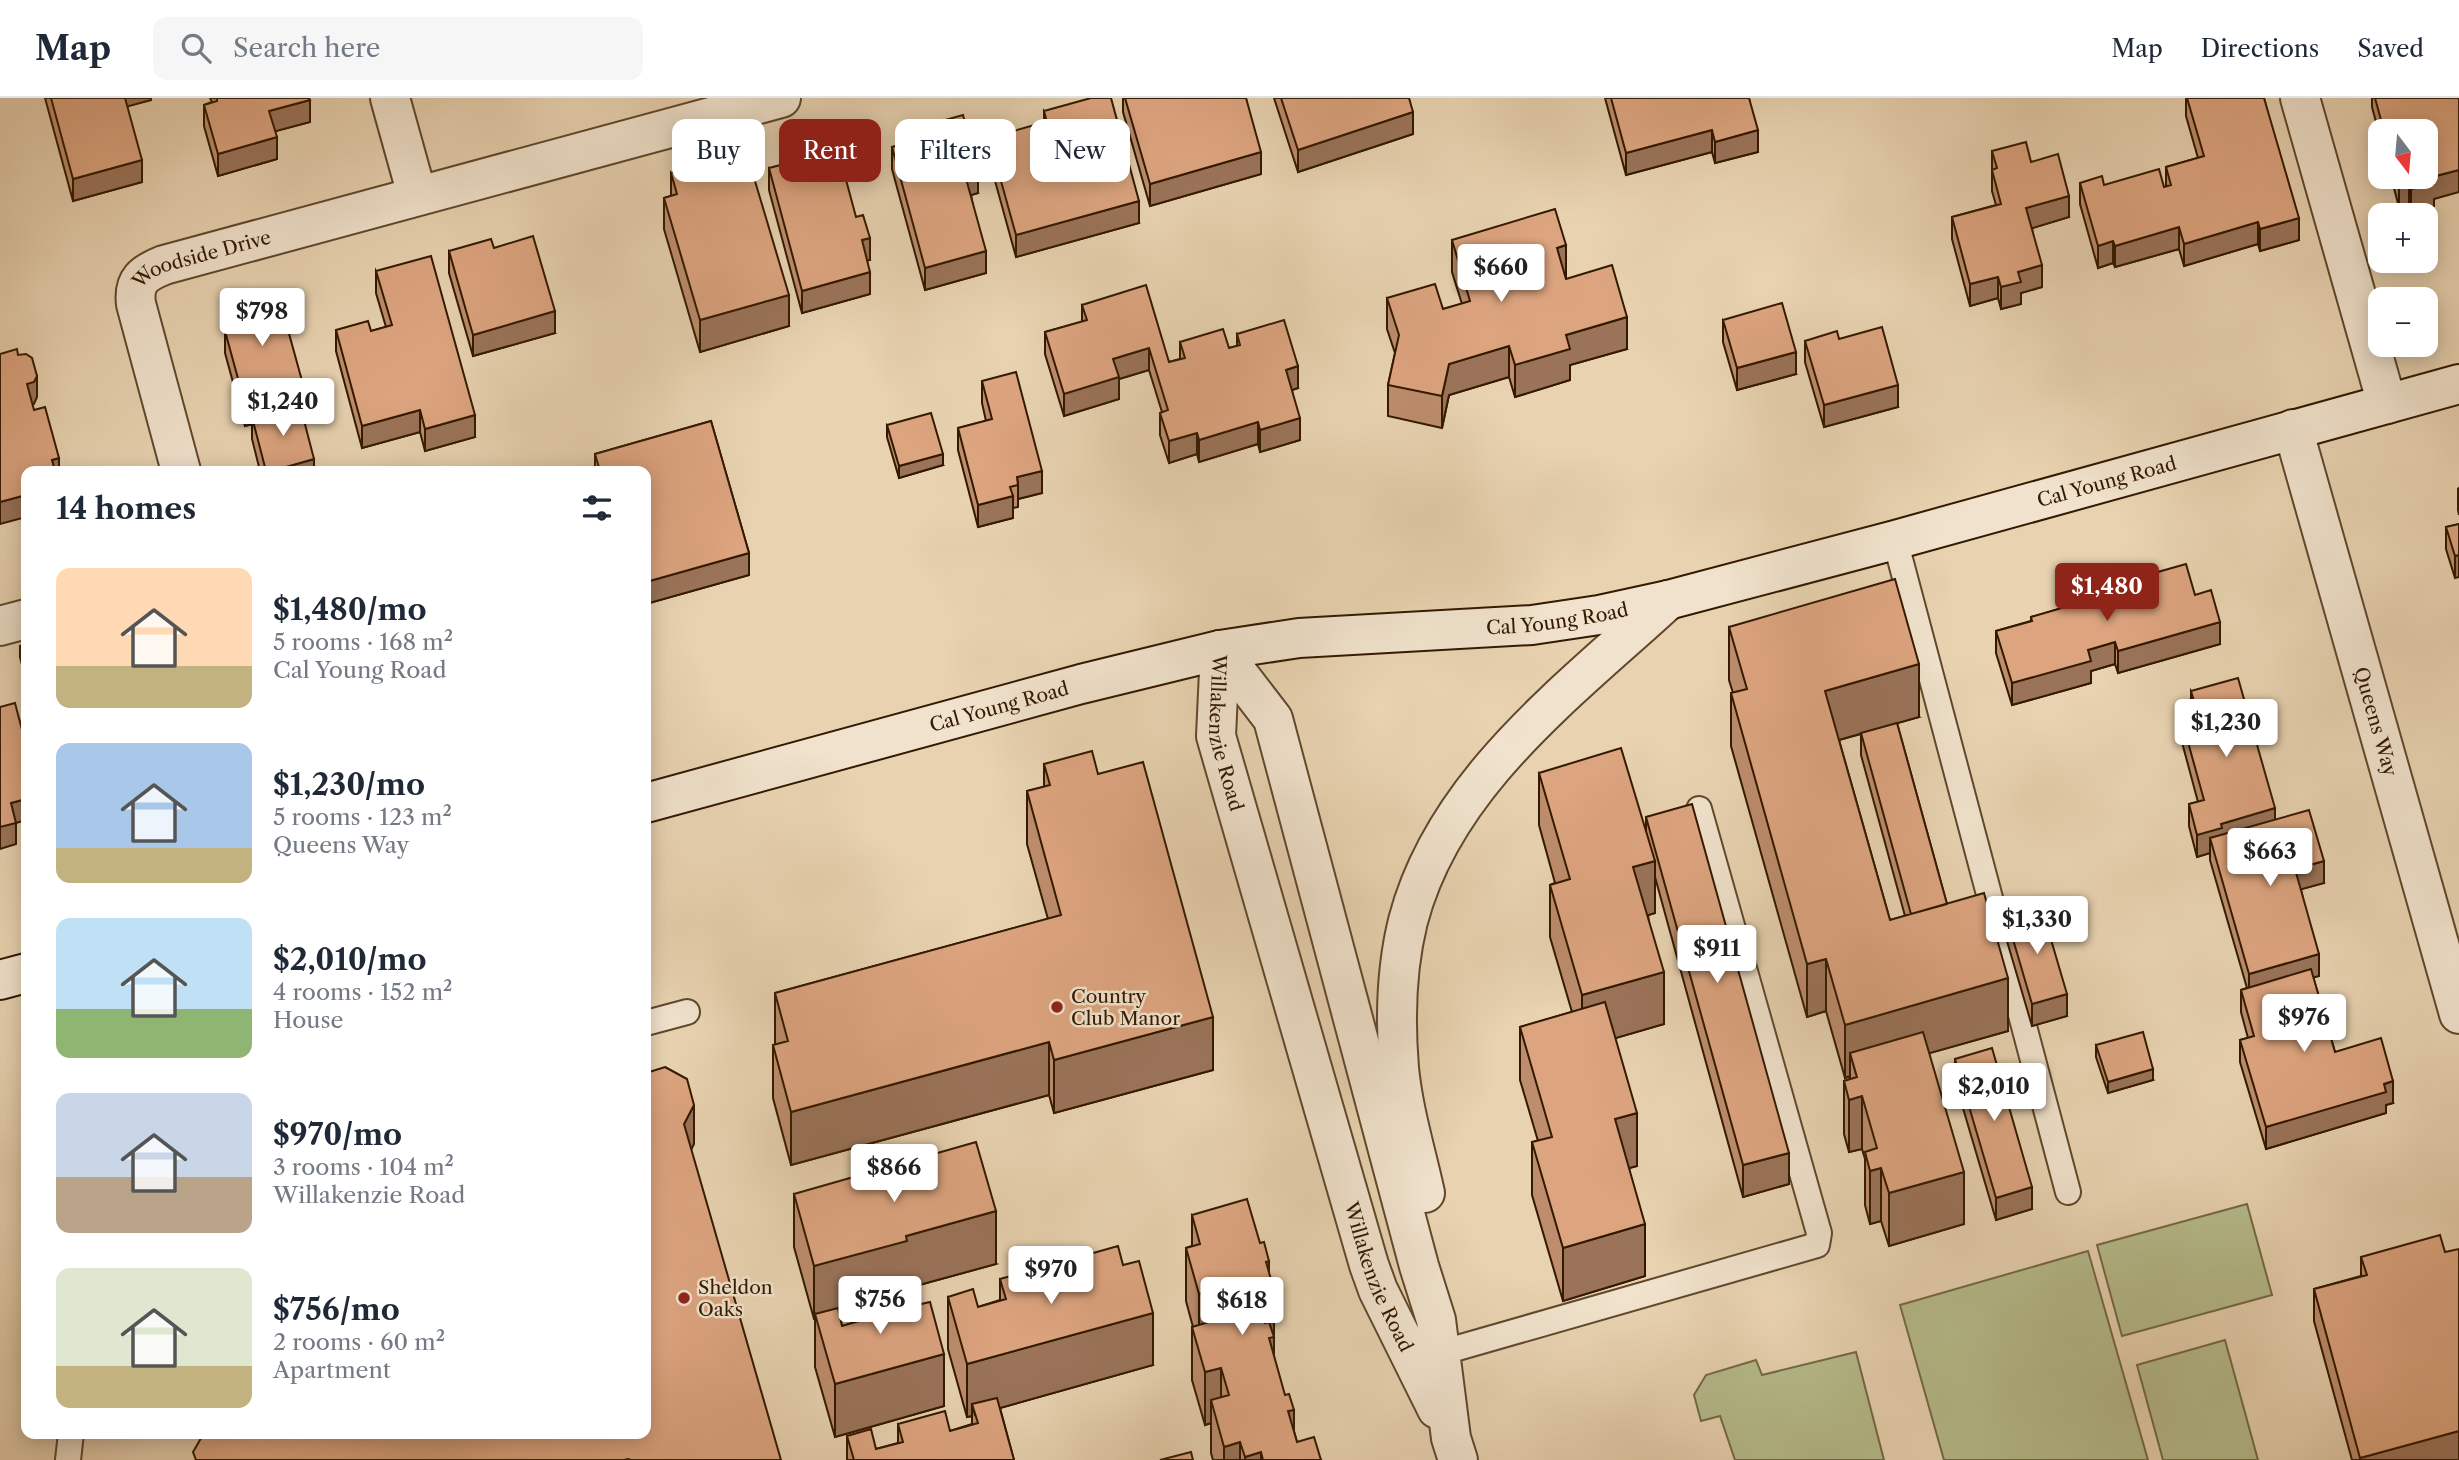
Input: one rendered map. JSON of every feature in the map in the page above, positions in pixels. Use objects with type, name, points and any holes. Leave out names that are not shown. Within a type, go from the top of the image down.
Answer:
[{"type":"street","points":[[390,98],[416,195]]},
{"type":"street","name":"Woodside Drive","points":[[180,466],[136,304],[136,283],[142,276],[164,265],[781,98]]},
{"type":"street","points":[[2300,98],[2386,404]]},
{"type":"street","name":"Cal Young Road","points":[[651,802],[1081,684],[1220,650],[1299,638],[1532,625],[1599,615],[1668,600],[2459,384]]},
{"type":"street","name":"Queens Way","points":[[2293,429],[2459,1014]]},
{"type":"street","points":[[1438,1336],[1437,1252],[1400,1072],[1398,980],[1408,921],[1427,869],[1454,818],[1486,776],[1540,717],[1668,600]]},
{"type":"street","points":[[0,626],[21,620]]},
{"type":"street","name":"Willakenzie Road","points":[[1220,650],[1272,719],[1438,1336],[1454,1449]]},
{"type":"street","name":"Willakenzie Road","points":[[1220,650],[1216,736],[1369,1265],[1378,1290],[1454,1449]]},
{"type":"street","points":[[0,980],[21,974]]},
{"type":"lane","points":[[1895,540],[2068,1192]]},
{"type":"lane","points":[[1438,1336],[1817,1245],[1819,1233],[1699,809]]},
{"type":"lane","points":[[651,1022],[687,1012]]},
{"type":"lane","points":[[68,1460],[70,1439]]},
{"type":"green space","points":[[2247,1204],[2272,1295],[2122,1336],[2097,1245]]},
{"type":"green space","points":[[2088,1251],[2148,1460],[1944,1460],[1900,1305]]},
{"type":"green space","points":[[2225,1340],[2258,1460],[2163,1460],[2137,1365]]},
{"type":"green space","points":[[1856,1352],[1884,1460],[1735,1460],[1720,1416],[1701,1421],[1694,1395],[1706,1375],[1756,1360],[1762,1375]]},
{"type":"building","points":[[51,98],[125,98],[142,160],[73,179]]},
{"type":"building","points":[[217,98],[310,100],[269,111],[277,137],[218,154],[204,105],[217,101]]},
{"type":"building","points":[[1091,98],[1111,98],[1117,119],[1046,119],[1044,111]]},
{"type":"building","points":[[1125,98],[1246,98],[1261,152],[1150,184]]},
{"type":"building","points":[[1281,98],[1409,98],[1413,112],[1298,150]]},
{"type":"building","points":[[1611,98],[1749,98],[1758,130],[1715,142],[1712,130],[1626,153]]},
{"type":"building","points":[[2187,98],[2264,98],[2299,218],[2260,229],[2258,222],[2184,244],[2179,227],[2115,246],[2113,241],[2098,246],[2080,183],[2102,176],[2104,185],[2159,169],[2164,187],[2171,185],[2166,167],[2204,156]]},
{"type":"building","points":[[2375,98],[2459,98],[2459,170],[2438,175],[2438,119],[2381,119]]},
{"type":"building","points":[[1030,126],[1030,182],[1130,182],[1130,168],[1139,201],[1016,235],[1001,182],[1016,182],[1016,130]]},
{"type":"building","points":[[2026,142],[2031,162],[2058,154],[2069,196],[2026,208],[2042,265],[2018,272],[2021,282],[2001,287],[1998,277],[1970,284],[1952,217],[2001,204],[1992,170],[1997,168],[1992,151]]},
{"type":"building","points":[[779,165],[779,182],[847,182],[856,217],[863,215],[870,238],[862,240],[870,272],[802,291],[769,168]]},
{"type":"building","points":[[674,182],[755,182],[789,295],[700,320],[664,198],[677,194]]},
{"type":"building","points":[[902,182],[967,182],[986,251],[925,268]]},
{"type":"building","points":[[1555,209],[1566,245],[1557,248],[1566,279],[1612,265],[1627,317],[1566,335],[1570,349],[1515,365],[1509,346],[1449,364],[1442,396],[1388,385],[1399,335],[1387,298],[1435,284],[1443,309],[1470,301],[1452,240]]},
{"type":"building","points":[[533,236],[555,311],[473,335],[449,251],[491,239],[494,248]]},
{"type":"building","points":[[431,256],[475,415],[425,429],[420,410],[362,426],[336,330],[368,321],[371,331],[392,325],[376,271]]},
{"type":"building","points":[[1146,285],[1169,362],[1185,358],[1180,342],[1223,329],[1229,348],[1240,345],[1237,334],[1284,320],[1298,366],[1286,370],[1300,418],[1260,430],[1258,422],[1199,440],[1197,433],[1169,441],[1160,413],[1168,410],[1149,348],[1113,359],[1119,377],[1064,394],[1045,332],[1087,320],[1082,305]]},
{"type":"building","points":[[277,290],[304,388],[245,404],[225,331],[233,329],[226,303]]},
{"type":"building","points":[[1782,303],[1796,352],[1737,368],[1723,320]]},
{"type":"building","points":[[1882,327],[1898,385],[1824,405],[1805,341],[1837,331],[1839,339]]},
{"type":"building","points":[[17,349],[18,355],[26,354],[32,358],[37,376],[34,382],[27,384],[34,410],[45,407],[59,458],[52,460],[54,466],[21,466],[21,496],[0,502],[0,354]]},
{"type":"building","points":[[1016,372],[1042,471],[1017,477],[1018,485],[1010,487],[1013,496],[978,505],[958,428],[992,419],[982,381]]},
{"type":"building","points":[[300,405],[314,459],[290,466],[265,466],[252,417]]},
{"type":"building","points":[[931,413],[943,454],[899,466],[887,425]]},
{"type":"building","points":[[711,421],[749,553],[651,581],[651,466],[599,466],[595,454]]},
{"type":"building","points":[[2459,524],[2459,555],[2455,556],[2446,527]]},
{"type":"building","points":[[2186,564],[2195,595],[2211,590],[2220,622],[2118,651],[2115,642],[2088,650],[2091,661],[2012,683],[1996,631],[2032,621],[2031,617],[2089,600],[2087,592]]},
{"type":"building","points":[[1895,579],[1919,664],[1825,691],[1890,920],[1984,893],[2008,978],[1845,1025],[1826,959],[1807,964],[1731,693],[1747,689],[1729,627]]},
{"type":"building","points":[[2238,678],[2275,808],[2221,824],[2222,828],[2197,835],[2189,804],[2204,800],[2183,724],[2199,719],[2191,691]]},
{"type":"building","points":[[15,703],[21,726],[21,800],[11,803],[16,823],[0,827],[0,707]]},
{"type":"building","points":[[1897,723],[1947,904],[1911,914],[1861,733]]},
{"type":"building","points":[[1621,748],[1655,861],[1633,867],[1664,972],[1582,995],[1550,885],[1570,879],[1539,773]]},
{"type":"building","name":"Country Club Manor","points":[[1092,751],[1098,774],[1143,762],[1213,1017],[1054,1060],[1049,1042],[791,1112],[773,1045],[788,1041],[775,993],[1061,915],[1027,791],[1050,785],[1044,764]]},
{"type":"building","points":[[1692,804],[1789,1153],[1743,1165],[1646,817]]},
{"type":"building","points":[[2309,810],[2324,861],[2295,869],[2319,954],[2249,974],[2210,838]]},
{"type":"building","points":[[2042,909],[2067,994],[2032,1004],[2007,919]]},
{"type":"building","points":[[2311,969],[2335,1052],[2381,1038],[2393,1081],[2384,1084],[2386,1092],[2266,1127],[2240,1040],[2254,1036],[2241,990]]},
{"type":"building","points":[[1605,1002],[1637,1113],[1615,1119],[1645,1224],[1563,1248],[1532,1142],[1552,1137],[1520,1027]]},
{"type":"building","points":[[1923,1032],[1964,1172],[1889,1193],[1881,1168],[1870,1171],[1865,1152],[1877,1148],[1862,1096],[1849,1100],[1844,1081],[1857,1077],[1850,1053]]},
{"type":"building","points":[[2143,1032],[2153,1069],[2108,1082],[2096,1045]]},
{"type":"building","points":[[1992,1048],[2032,1187],[1996,1198],[1955,1059]]},
{"type":"building","name":"Sheldon Oaks","points":[[665,1067],[687,1079],[694,1105],[684,1124],[781,1460],[196,1460],[193,1452],[201,1439],[651,1439],[651,1071]]},
{"type":"building","points":[[976,1142],[996,1211],[906,1236],[907,1241],[814,1266],[794,1194]]},
{"type":"building","points":[[1247,1199],[1260,1243],[1264,1242],[1269,1261],[1266,1262],[1274,1290],[1257,1295],[1265,1323],[1269,1322],[1274,1337],[1269,1338],[1285,1395],[1289,1394],[1294,1410],[1288,1411],[1297,1442],[1314,1437],[1321,1460],[1263,1460],[1261,1452],[1245,1457],[1240,1442],[1224,1447],[1211,1400],[1229,1395],[1221,1368],[1205,1372],[1192,1327],[1209,1322],[1205,1309],[1221,1304],[1216,1289],[1199,1294],[1186,1248],[1200,1244],[1192,1215]]},
{"type":"building","points":[[2440,1235],[2445,1252],[2459,1249],[2459,1431],[2360,1458],[2314,1289],[2367,1275],[2361,1257]]},
{"type":"building","points":[[1118,1246],[1123,1265],[1139,1261],[1153,1313],[967,1364],[948,1297],[973,1289],[978,1307],[1006,1299],[1000,1279],[1039,1268],[1044,1287],[1077,1277],[1072,1259]]},
{"type":"building","points":[[912,1286],[917,1305],[930,1302],[944,1354],[835,1384],[815,1314],[838,1308],[842,1326],[869,1318],[864,1300]]},
{"type":"building","points":[[997,1398],[1014,1460],[854,1460],[847,1436],[871,1429],[876,1449],[903,1442],[898,1424],[945,1411],[950,1431],[978,1423],[972,1404]]},
{"type":"building","points":[[1191,1452],[1193,1460],[1160,1460]]},
{"type":"place","name":"Country Club Manor","points":[[1057,1007]]},
{"type":"place","name":"Sheldon Oaks","points":[[684,1298]]}]
